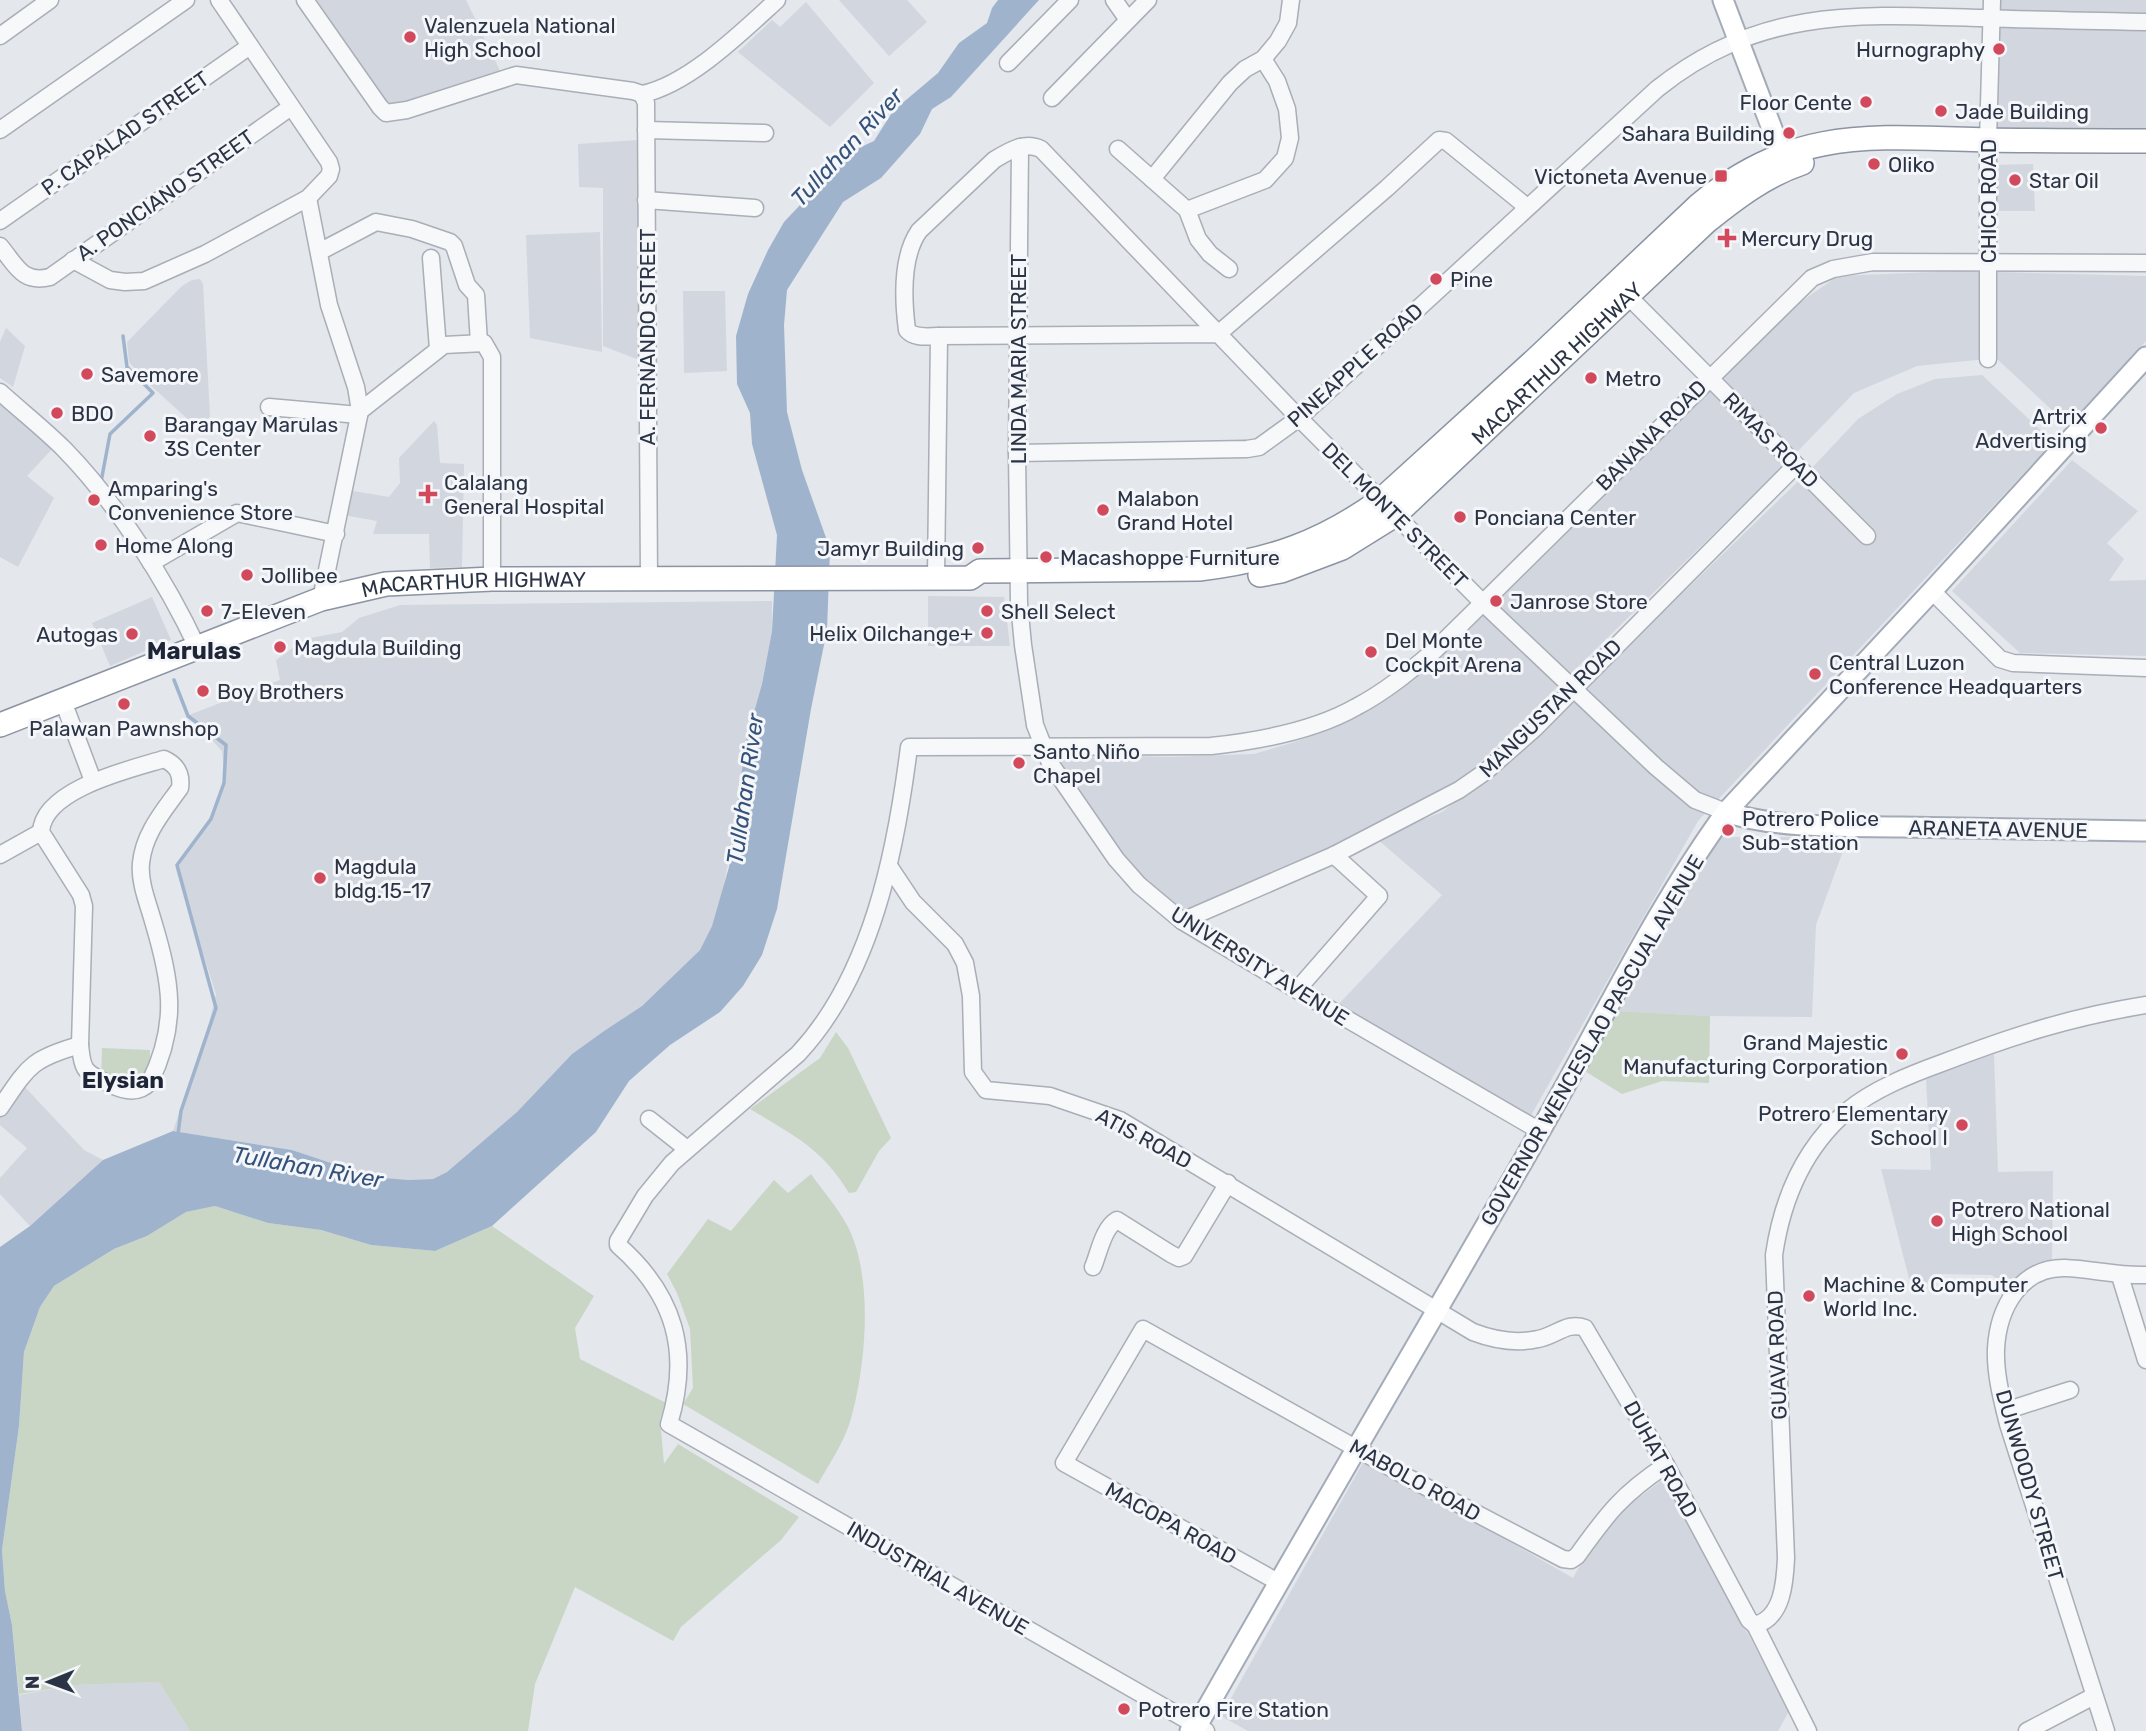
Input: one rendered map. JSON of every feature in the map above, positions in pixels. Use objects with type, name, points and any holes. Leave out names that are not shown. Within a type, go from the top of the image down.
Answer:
[{"type":"highway","name":"MACARTHUR HIGHWAY","points":[[0,725],[321,600],[386,584],[492,579],[970,578],[980,571],[1019,579],[1200,584],[1280,571],[1342,548],[1622,290],[1727,204],[1785,161],[1872,152],[2146,141]]},
{"type":"highway","name":"MACARTHUR HIGHWAY","points":[[1988,146],[2146,156]]},
{"type":"main road","points":[[1723,0],[1785,161]]},
{"type":"main road","name":"GOVERNOR WENCESLAO PASCUAL AVENUE","points":[[1198,1729],[1278,1582],[1511,1182],[1704,841],[1726,812],[1932,592],[2146,357]]},
{"type":"main road","name":"ARANETA AVENUE","points":[[1726,812],[1743,818],[1864,826],[2146,831]]},
{"type":"street","points":[[0,36],[50,0]]},
{"type":"street","points":[[0,130],[186,0]]},
{"type":"street","points":[[73,260],[110,281],[144,281],[205,254],[308,198],[329,176],[331,169],[328,162],[219,0]]},
{"type":"street","points":[[305,0],[386,113],[395,113],[516,75],[642,94],[659,91],[684,76],[745,29],[776,0]]},
{"type":"street","points":[[1008,64],[1070,0]]},
{"type":"street","points":[[1114,0],[1128,20]]},
{"type":"street","points":[[1052,98],[1148,0]]},
{"type":"street","points":[[1152,179],[1230,83],[1245,69],[1263,59],[1278,41],[1288,23],[1291,0]]},
{"type":"street","name":"CHICO ROAD","points":[[1987,359],[1992,0]]},
{"type":"street","name":"PINEAPPLE ROAD","points":[[1017,453],[1259,447],[1299,418],[1657,89],[1702,57],[1739,41],[1785,26],[1840,16],[2146,22]]},
{"type":"street","name":"P. CAPALAD STREET","points":[[0,221],[250,46]]},
{"type":"street","points":[[1187,210],[1265,180],[1285,158],[1290,138],[1287,109],[1277,80],[1263,59]]},
{"type":"street","name":"A. FERNANDO STREET","points":[[642,94],[646,103],[649,580]]},
{"type":"street","name":"A. PONCIANO STREET","points":[[0,246],[27,278],[37,280],[50,277],[290,107]]},
{"type":"street","points":[[646,130],[765,133]]},
{"type":"street","points":[[1020,147],[994,160],[976,175],[912,241],[907,256],[907,330],[916,335],[939,336],[1218,334],[1439,140],[1446,141],[1527,207]]},
{"type":"street","name":"DEL MONTE STREET","points":[[1020,147],[1033,145],[1041,149],[1299,418],[1482,602],[1656,767],[1695,800],[1726,812]]},
{"type":"street","name":"LINDA MARIA STREET","points":[[1019,579],[1017,453],[1020,147]]},
{"type":"street","points":[[1118,149],[1187,210],[1198,239],[1210,254],[1229,269]]},
{"type":"street","points":[[308,198],[329,305],[356,387],[360,413],[321,600]]},
{"type":"street","points":[[646,200],[755,208]]},
{"type":"street","points":[[320,252],[376,222],[412,229],[450,242],[454,246],[467,285],[475,293],[479,343]]},
{"type":"street","points":[[431,258],[438,349]]},
{"type":"street","name":"BANANA ROAD","points":[[889,866],[900,814],[909,747],[1211,746],[1261,741],[1355,709],[1393,685],[1435,650],[1709,377],[1812,278],[1820,274],[1873,262],[2146,263]]},
{"type":"street","name":"RIMAS ROAD","points":[[1622,290],[1867,536]]},
{"type":"street","points":[[936,578],[939,336]]},
{"type":"street","points":[[270,407],[360,413],[444,345],[484,343],[492,357],[492,579]]},
{"type":"street","points":[[0,391],[64,449],[99,489],[151,563],[179,609],[198,649]]},
{"type":"street","name":"MANGUSTAN ROAD","points":[[1182,921],[1334,855],[1466,786],[1510,751],[1796,465]]},
{"type":"street","points":[[151,563],[237,513],[336,534]]},
{"type":"street","name":"UNIVERSITY AVENUE","points":[[1019,579],[1026,667],[1035,725],[1042,746],[1116,859],[1139,885],[1182,921],[1540,1131]]},
{"type":"street","points":[[1932,592],[2000,659],[2013,663],[2146,668]]},
{"type":"street","points":[[63,701],[93,781]]},
{"type":"street","points":[[164,758],[173,763],[179,771],[180,788],[153,827],[140,864],[141,880],[170,994],[170,1019],[165,1044],[154,1074],[146,1086],[136,1091],[124,1091],[91,1075],[85,1069],[80,1045],[84,906],[41,832],[41,822],[48,812],[74,791],[93,781],[164,758]]},
{"type":"street","points":[[0,855],[41,832]]},
{"type":"street","points":[[1297,990],[1378,899],[1378,893],[1334,855]]},
{"type":"street","points":[[649,1119],[687,1149],[809,1042],[855,964],[879,904],[889,866]]},
{"type":"street","name":"ATIS ROAD","points":[[889,866],[913,902],[955,944],[965,962],[970,987],[973,1072],[981,1085],[993,1092],[1050,1096],[1120,1120],[1437,1310]]},
{"type":"street","name":"GUAVA ROAD","points":[[1755,1625],[1764,1623],[1774,1611],[1782,1595],[1785,1579],[1774,1255],[1778,1226],[1789,1192],[1805,1161],[1844,1113],[1861,1100],[1927,1069],[2013,1035],[2071,1019],[2146,1005]]},
{"type":"street","points":[[0,1108],[28,1068],[45,1056],[80,1045]]},
{"type":"street","name":"INDUSTRIAL AVENUE","points":[[687,1149],[645,1196],[617,1243],[653,1282],[666,1304],[674,1327],[680,1377],[669,1424],[1198,1729]]},
{"type":"street","points":[[1093,1267],[1108,1230],[1117,1220],[1179,1258],[1184,1256],[1228,1184]]},
{"type":"street","name":"DUNWOODY STREET","points":[[2106,1731],[2005,1411],[1996,1351],[1998,1327],[2009,1300],[2022,1282],[2041,1271],[2064,1268],[2120,1276],[2146,1275]]},
{"type":"street","points":[[2120,1276],[2146,1360]]},
{"type":"street","name":"DUHAT ROAD","points":[[1437,1310],[1473,1332],[1491,1339],[1524,1341],[1541,1339],[1576,1324],[1585,1328],[1666,1465],[1749,1620],[1755,1625],[1808,1731]]},
{"type":"street","name":"MABOLO ROAD","points":[[1064,1464],[1143,1329],[1421,1485],[1563,1559],[1571,1560],[1577,1556],[1611,1508],[1637,1484],[1666,1465]]},
{"type":"street","points":[[2005,1411],[2070,1390]]},
{"type":"street","name":"MACOPA ROAD","points":[[1064,1464],[1278,1582]]},
{"type":"street","points":[[2027,1731],[2094,1696]]},
{"type":"shaded area","name":"Valenzuela National High School","points":[[312,0],[466,0],[502,75],[396,108],[387,106]]},
{"type":"shaded area","points":[[839,0],[907,0],[927,22],[889,56]]},
{"type":"shaded area","points":[[1992,0],[2146,0],[2146,129],[1991,128]]},
{"type":"shaded area","points":[[806,2],[874,83],[830,127],[738,52],[772,20],[780,27]]},
{"type":"shaded area","points":[[638,140],[639,360],[603,346],[603,188],[579,187],[578,144]]},
{"type":"shaded area","points":[[2033,164],[2035,211],[1991,211],[1992,165]]},
{"type":"shaded area","points":[[600,232],[602,352],[530,338],[526,235]]},
{"type":"shaded area","points":[[1958,271],[2146,276],[2146,341],[2068,425],[1996,358],[1917,366],[1854,393],[1454,788],[1401,818],[1182,913],[1140,881],[1056,760],[1063,754],[1168,757],[1254,754],[1298,741],[1370,710],[1438,655],[1799,303],[1838,276]]},
{"type":"shaded area","points":[[200,279],[203,284],[210,417],[202,423],[192,423],[129,362],[127,342],[182,286]]},
{"type":"shaded area","points":[[683,291],[725,291],[727,371],[684,373]]},
{"type":"shaded area","points":[[6,328],[25,346],[13,387],[0,378],[0,342]]},
{"type":"shaded area","points":[[1982,375],[2053,442],[1698,821],[1529,1119],[1335,1008],[1442,895],[1376,838],[1442,812],[1502,767],[1811,469],[1858,419],[1897,394],[1935,379]]},
{"type":"shaded area","points":[[0,402],[53,448],[27,476],[54,498],[18,567],[0,557]]},
{"type":"shaded area","name":"Calalang General Hospital","points":[[434,421],[437,425],[440,463],[464,464],[462,567],[430,568],[429,534],[373,534],[377,521],[343,515],[347,490],[389,497],[400,483],[399,458]]},
{"type":"shaded area","points":[[2072,460],[2138,511],[2107,543],[2124,559],[2109,581],[2146,580],[2146,656],[2020,653],[1952,591]]},
{"type":"shaded area","points":[[928,596],[1004,597],[1010,646],[928,646]]},
{"type":"shaded area","points":[[152,597],[171,640],[110,666],[92,623]]},
{"type":"shaded area","points":[[772,601],[772,631],[721,900],[700,950],[642,1006],[572,1054],[517,1112],[447,1172],[433,1179],[373,1177],[292,1150],[173,1131],[216,994],[176,870],[214,811],[225,776],[222,751],[189,715],[280,680],[276,660],[305,639],[342,632],[359,618],[400,605]]},
{"type":"shaded area","points":[[1720,837],[1848,837],[1816,925],[1812,1017],[1710,1016],[1617,1011]]},
{"type":"shaded area","points":[[1994,1054],[1998,1172],[2053,1171],[2052,1259],[2007,1288],[1992,1275],[1938,1274],[1913,1294],[1881,1169],[1931,1170],[1926,1079]]},
{"type":"shaded area","points":[[22,1084],[84,1150],[103,1160],[30,1226],[0,1194],[0,1178],[27,1148],[0,1125],[0,1117]]},
{"type":"shaded area","points":[[1365,1459],[1573,1578],[1587,1553],[1617,1514],[1665,1478],[1789,1711],[1778,1731],[1248,1731],[1221,1716]]},
{"type":"shaded area","points":[[159,1682],[190,1731],[22,1731],[19,1695],[76,1685]]},
{"type":"green space","points":[[1617,1011],[1710,1016],[1709,1083],[1662,1081],[1622,1094],[1583,1070]]},
{"type":"green space","points":[[836,1032],[848,1048],[891,1138],[879,1151],[856,1192],[849,1193],[828,1165],[806,1144],[750,1109],[820,1058]]},
{"type":"green space","points":[[102,1048],[150,1050],[149,1079],[101,1078]]},
{"type":"green space","points":[[811,1174],[848,1227],[856,1248],[862,1271],[865,1323],[860,1376],[850,1422],[836,1454],[818,1484],[683,1404],[693,1388],[690,1329],[667,1274],[708,1219],[731,1231],[774,1180],[788,1193]]},
{"type":"green space","points":[[215,1206],[268,1223],[321,1230],[371,1245],[435,1251],[492,1226],[594,1296],[575,1328],[580,1359],[666,1403],[660,1419],[664,1464],[678,1444],[799,1517],[781,1540],[681,1627],[673,1641],[575,1587],[535,1684],[528,1731],[190,1731],[159,1682],[76,1685],[19,1694],[2,1550],[19,1426],[24,1352],[40,1307],[54,1286],[114,1249],[147,1236],[186,1212]]},
{"type":"water","name":"Tullahan River","points":[[998,0],[1039,0],[951,97],[932,109],[920,134],[881,178],[843,202],[787,290],[784,325],[787,412],[802,470],[830,549],[827,630],[777,909],[762,955],[743,986],[720,1012],[670,1045],[629,1081],[596,1132],[492,1226],[435,1251],[371,1245],[321,1230],[268,1223],[215,1206],[186,1212],[147,1236],[114,1249],[54,1286],[40,1307],[24,1352],[19,1426],[2,1550],[22,1731],[0,1731],[0,1247],[30,1226],[103,1160],[173,1131],[292,1150],[373,1177],[433,1179],[447,1172],[517,1112],[572,1054],[642,1006],[700,950],[712,926],[729,867],[746,741],[762,684],[772,631],[777,535],[752,444],[750,413],[737,384],[736,336],[748,294],[784,222],[850,152],[874,141],[893,111],[938,73],[959,43],[987,23]]},
{"type":"waterway","points":[[101,482],[110,434],[153,393],[127,367],[123,336]]},
{"type":"waterway","points":[[174,680],[188,716],[226,745],[224,783],[211,819],[177,865],[216,1008],[181,1111],[178,1134]]},
{"type":"place","name":"Valenzuela National High School","points":[[410,37]]},
{"type":"place","name":"Hurnography","points":[[1999,49]]},
{"type":"place","name":"Floor Cente","points":[[1866,102]]},
{"type":"place","name":"Jade Building","points":[[1941,111]]},
{"type":"place","name":"Sahara Building","points":[[1789,133]]},
{"type":"place","name":"Oliko","points":[[1874,164]]},
{"type":"place","name":"Victoneta Avenue","points":[[1721,176]]},
{"type":"place","name":"Star Oil","points":[[2015,180]]},
{"type":"place","name":"Mercury Drug","points":[[1727,238]]},
{"type":"place","name":"Pine","points":[[1436,279]]},
{"type":"place","name":"Savemore","points":[[87,374]]},
{"type":"place","name":"Metro","points":[[1591,378]]},
{"type":"place","name":"BDO","points":[[57,413]]},
{"type":"place","name":"Artrix Advertising","points":[[2101,428]]},
{"type":"place","name":"Barangay Marulas 3S Center","points":[[150,436]]},
{"type":"place","name":"Calalang General Hospital","points":[[428,494]]},
{"type":"place","name":"Amparing's Convenience Store","points":[[94,500]]},
{"type":"place","name":"Malabon Grand Hotel","points":[[1103,510]]},
{"type":"place","name":"Ponciana Center","points":[[1460,517]]},
{"type":"place","name":"Home Along","points":[[101,545]]},
{"type":"place","name":"Jamyr Building","points":[[978,548]]},
{"type":"place","name":"Macashoppe Furniture","points":[[1046,557]]},
{"type":"place","name":"Jollibee","points":[[247,575]]},
{"type":"place","name":"Janrose Store","points":[[1496,601]]},
{"type":"place","name":"7-Eleven","points":[[207,611]]},
{"type":"place","name":"Shell Select","points":[[987,611]]},
{"type":"place","name":"Helix Oilchange+","points":[[987,633]]},
{"type":"place","name":"Autogas","points":[[132,634]]},
{"type":"place","name":"Magdula Building","points":[[280,647]]},
{"type":"place","name":"Del Monte Cockpit Arena","points":[[1371,652]]},
{"type":"place","name":"Central Luzon Conference Headquarters","points":[[1815,674]]},
{"type":"place","name":"Boy Brothers","points":[[203,691]]},
{"type":"place","name":"Palawan Pawnshop","points":[[124,704]]},
{"type":"place","name":"Santo Niño Chapel","points":[[1019,763]]},
{"type":"place","name":"Potrero Police Sub-station","points":[[1728,830]]},
{"type":"place","name":"Magdula bldg.15-17","points":[[320,878]]},
{"type":"place","name":"Grand Majestic Manufacturing Corporation","points":[[1902,1054]]},
{"type":"place","name":"Potrero Elementary School I","points":[[1962,1125]]},
{"type":"place","name":"Potrero National High School","points":[[1937,1221]]},
{"type":"place","name":"Machine & Computer World Inc.","points":[[1809,1296]]},
{"type":"place","name":"Potrero Fire Station","points":[[1124,1709]]},
{"type":"district","name":"Marulas","points":[[194,651]]},
{"type":"district","name":"Elysian","points":[[123,1080]]}]
